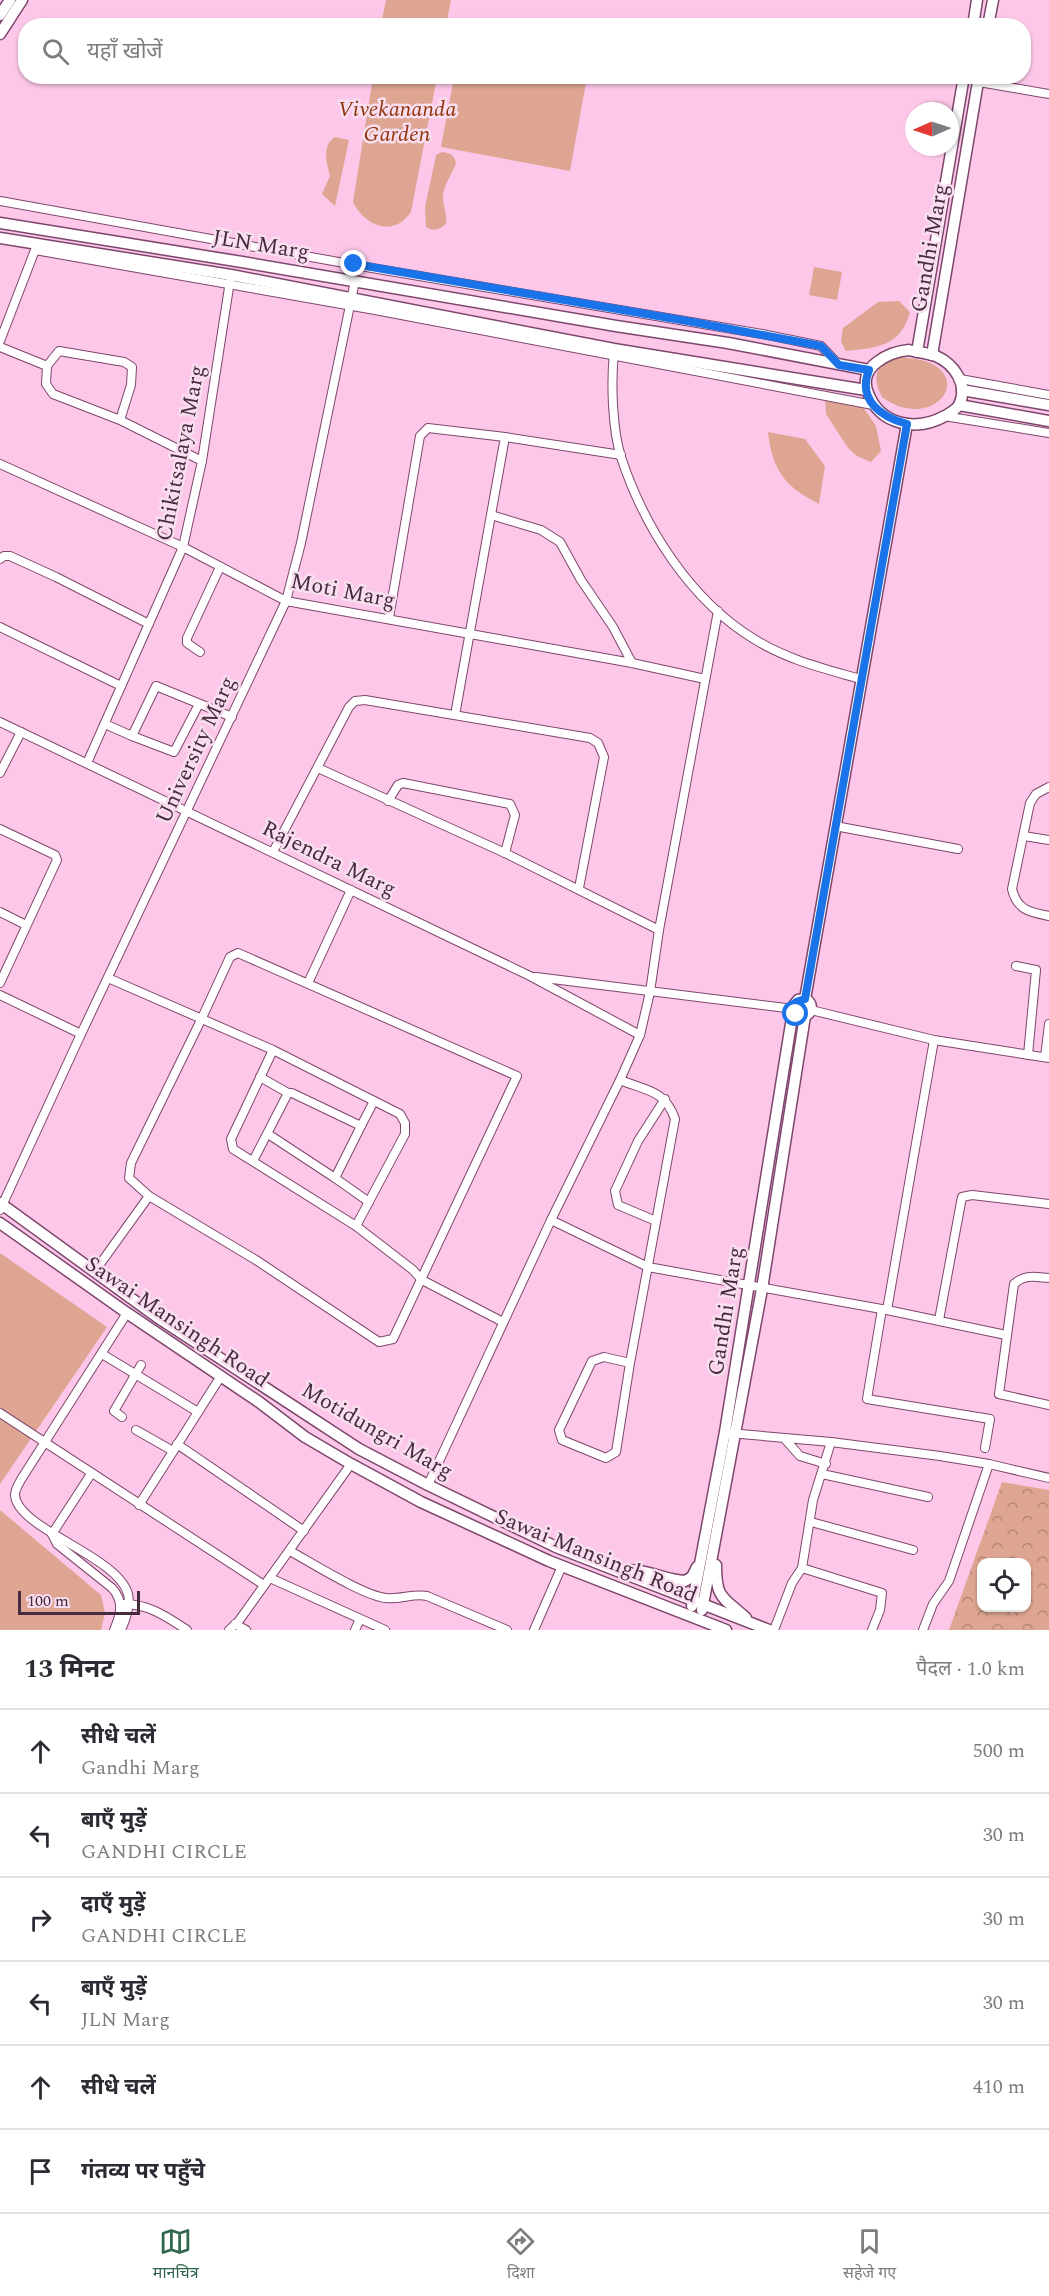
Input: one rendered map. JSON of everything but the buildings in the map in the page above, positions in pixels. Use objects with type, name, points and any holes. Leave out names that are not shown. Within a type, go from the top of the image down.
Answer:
[{"type":"main road","points":[[0,15],[10,0]]},
{"type":"main road","points":[[0,34],[22,0]]},
{"type":"main road","points":[[975,18],[978,0]]},
{"type":"main road","points":[[990,18],[993,0]]},
{"type":"main road","name":"Gandhi Marg","points":[[918,352],[963,84]]},
{"type":"main road","name":"Gandhi Marg","points":[[932,355],[978,84]]},
{"type":"main road","name":"JLN Marg","points":[[0,223],[728,343],[869,370]]},
{"type":"main road","name":"JLN Marg","points":[[0,238],[37,247],[351,301],[614,352],[866,390]]},
{"type":"main road","points":[[0,244],[37,247]]},
{"type":"main road","points":[[959,405],[961,384],[948,364],[932,355],[918,352],[894,352],[883,357],[869,370],[866,390],[873,405],[891,420],[921,425],[944,416],[959,405],[1049,421]]},
{"type":"main road","points":[[961,384],[1049,405]]},
{"type":"main road","points":[[751,1623],[719,1593],[716,1587],[719,1526],[730,1433],[762,1289],[801,1012],[810,1002],[805,999],[907,424]]},
{"type":"main road","name":"Gandhi Marg","points":[[698,1602],[701,1558],[730,1433],[750,1286],[801,1012]]},
{"type":"main road","name":"Motidungri Marg","points":[[1,1206],[158,1317],[359,1449],[428,1485],[556,1546],[769,1630]]},
{"type":"main road","name":"Sawai Mansingh Road","points":[[0,1223],[305,1437],[351,1464],[443,1512],[562,1566],[726,1630]]},
{"type":"main road","points":[[695,1618],[719,1526]]},
{"type":"main road","points":[[616,1571],[631,1569],[678,1581],[687,1581],[692,1577],[701,1558]]},
{"type":"street","points":[[1002,84],[1049,94]]},
{"type":"street","points":[[0,201],[372,268],[762,334],[821,346],[839,365]]},
{"type":"street","points":[[0,341],[37,247]]},
{"type":"street","name":"Chikitsalaya Marg","points":[[87,763],[183,547],[202,461],[230,280]]},
{"type":"street","name":"University Marg","points":[[1,1206],[286,601],[301,543],[355,281]]},
{"type":"street","points":[[0,347],[46,366]]},
{"type":"street","points":[[120,420],[131,385],[132,367],[124,362],[59,351],[46,366],[46,384],[53,394],[120,420],[202,461]]},
{"type":"street","points":[[860,679],[794,660],[752,638],[718,611],[690,583],[660,542],[639,500],[621,455],[614,410],[614,352],[873,405]]},
{"type":"street","points":[[961,384],[1049,394]]},
{"type":"street","points":[[944,416],[1049,434]]},
{"type":"street","points":[[389,618],[420,436],[428,428],[621,455]]},
{"type":"street","points":[[455,715],[505,437]]},
{"type":"street","name":"Moti Marg","points":[[0,464],[183,547],[286,601],[632,663],[705,679]]},
{"type":"street","points":[[491,516],[541,530],[560,542],[581,580],[613,627],[632,663]]},
{"type":"street","points":[[0,559],[10,556],[149,624]]},
{"type":"street","points":[[200,652],[187,643],[187,638],[220,567]]},
{"type":"street","points":[[428,1485],[640,1035],[650,992],[659,930],[718,611]]},
{"type":"street","points":[[0,627],[121,687]]},
{"type":"street","points":[[132,735],[156,686],[232,717]]},
{"type":"street","points":[[273,852],[349,707],[355,701],[365,700],[590,738],[598,743],[604,757],[579,888]]},
{"type":"street","points":[[105,724],[174,752],[199,704]]},
{"type":"street","name":"Rajendra Marg","points":[[0,722],[530,976],[640,1035]]},
{"type":"street","points":[[0,773],[21,732]]},
{"type":"street","points":[[318,768],[579,888],[659,930]]},
{"type":"street","points":[[388,801],[398,784],[403,783],[510,804],[515,815],[505,853]]},
{"type":"street","points":[[1049,787],[1036,794],[1030,803],[1012,889],[1015,902],[1022,909],[1049,916]]},
{"type":"street","points":[[835,826],[958,849]]},
{"type":"street","points":[[0,829],[55,855],[57,860],[0,982]]},
{"type":"street","points":[[1024,836],[1049,840]]},
{"type":"street","points":[[308,983],[351,890]]},
{"type":"street","points":[[0,912],[26,925]]},
{"type":"street","points":[[233,954],[242,954],[517,1076],[393,1340],[379,1342],[256,1260],[149,1196],[131,1182],[129,1171],[131,1163],[201,1020],[230,957],[233,954]]},
{"type":"street","points":[[1016,966],[1036,970],[1028,1055]]},
{"type":"street","points":[[530,976],[801,1012],[934,1040],[1047,1058],[1049,1024]]},
{"type":"street","points":[[108,978],[273,1050],[400,1114],[405,1123],[405,1134],[356,1226]]},
{"type":"street","points":[[0,995],[81,1034]]},
{"type":"street","points":[[934,1040],[867,1399],[990,1419],[985,1448]]},
{"type":"street","points":[[273,1050],[231,1138],[233,1149],[356,1226],[413,1270],[422,1280],[503,1322]]},
{"type":"street","points":[[260,1077],[288,1093],[361,1126]]},
{"type":"street","points":[[620,1080],[665,1099],[675,1119],[615,1452],[606,1458],[562,1440],[559,1430],[592,1361],[604,1357],[630,1363]]},
{"type":"street","points":[[253,1161],[288,1093]]},
{"type":"street","points":[[656,1221],[618,1205],[615,1191],[642,1133],[665,1099]]},
{"type":"street","points":[[335,1178],[374,1101]]},
{"type":"street","points":[[268,1134],[369,1202]]},
{"type":"street","points":[[939,1320],[962,1197],[972,1195],[1049,1204]]},
{"type":"street","points":[[95,1271],[149,1196]]},
{"type":"street","points":[[551,1220],[648,1267],[884,1309],[1006,1335]]},
{"type":"street","points":[[1049,1278],[1030,1276],[1020,1278],[1014,1284],[999,1394],[1049,1405]]},
{"type":"street","points":[[127,1313],[22,1478],[15,1493],[17,1502],[24,1511],[52,1534],[57,1544],[112,1588],[125,1604],[153,1609],[187,1630]]},
{"type":"street","points":[[102,1354],[198,1412]]},
{"type":"street","points":[[122,1417],[114,1412],[141,1365]]},
{"type":"street","points":[[139,1505],[221,1376]]},
{"type":"street","points":[[0,1413],[139,1505],[267,1582],[385,1630]]},
{"type":"street","points":[[136,1430],[175,1448],[304,1531]]},
{"type":"street","points":[[730,1433],[831,1442],[990,1464],[1049,1478]]},
{"type":"street","points":[[784,1438],[800,1456],[826,1464]]},
{"type":"street","points":[[774,1630],[792,1583],[802,1568],[813,1500],[831,1442]]},
{"type":"street","points":[[246,1630],[232,1627],[290,1551],[351,1464]]},
{"type":"street","points":[[923,1630],[933,1605],[949,1581],[990,1464]]},
{"type":"street","points":[[52,1534],[91,1474]]},
{"type":"street","points":[[822,1474],[928,1497]]},
{"type":"street","points":[[811,1522],[913,1550]]},
{"type":"street","points":[[290,1551],[374,1594],[385,1598],[427,1596],[507,1630]]},
{"type":"street","points":[[534,1630],[562,1566]]},
{"type":"street","points":[[802,1568],[882,1593],[880,1610],[872,1630]]},
{"type":"street","points":[[114,1630],[125,1604]]},
{"type":"street","points":[[121,1630],[125,1604]]},
{"type":"street","points":[[355,1630],[360,1619]]},
{"type":"green space","points":[[386,0],[451,0],[447,18],[382,18]]},
{"type":"green space","name":"Vivekananda Garden","points":[[372,84],[436,84],[411,212],[396,225],[380,226],[365,217],[353,202]]},
{"type":"green space","points":[[453,84],[586,84],[570,171],[441,147]]},
{"type":"green space","points":[[335,137],[349,140],[335,206],[322,194],[330,176],[326,150]]},
{"type":"green space","points":[[442,152],[452,155],[456,163],[443,195],[446,223],[434,230],[426,227],[425,207],[436,155]]},
{"type":"green space","points":[[814,267],[842,272],[837,300],[809,295]]},
{"type":"green space","points":[[899,301],[910,312],[901,332],[878,346],[846,351],[841,342],[843,328],[878,302]]},
{"type":"green space","points":[[901,357],[930,363],[944,374],[947,384],[945,393],[938,402],[914,409],[898,406],[882,397],[877,382],[878,370],[886,362]]},
{"type":"green space","points":[[825,399],[863,407],[876,426],[881,451],[871,462],[857,456],[848,448],[826,414]]},
{"type":"green space","points":[[768,432],[805,439],[825,466],[819,504],[797,491],[782,476],[773,457]]},
{"type":"green space","points":[[0,1253],[107,1327],[0,1484]]},
{"type":"green space","points":[[1002,1482],[1049,1490],[1049,1630],[949,1630]]},
{"type":"green space","points":[[0,1510],[101,1595],[105,1613],[101,1630],[0,1630]]},
{"type":"route","points":[[354,264],[821,346],[839,365],[869,370],[866,390],[873,405],[891,420],[907,424],[805,999],[798,1000],[794,1005],[796,1014]]}]
